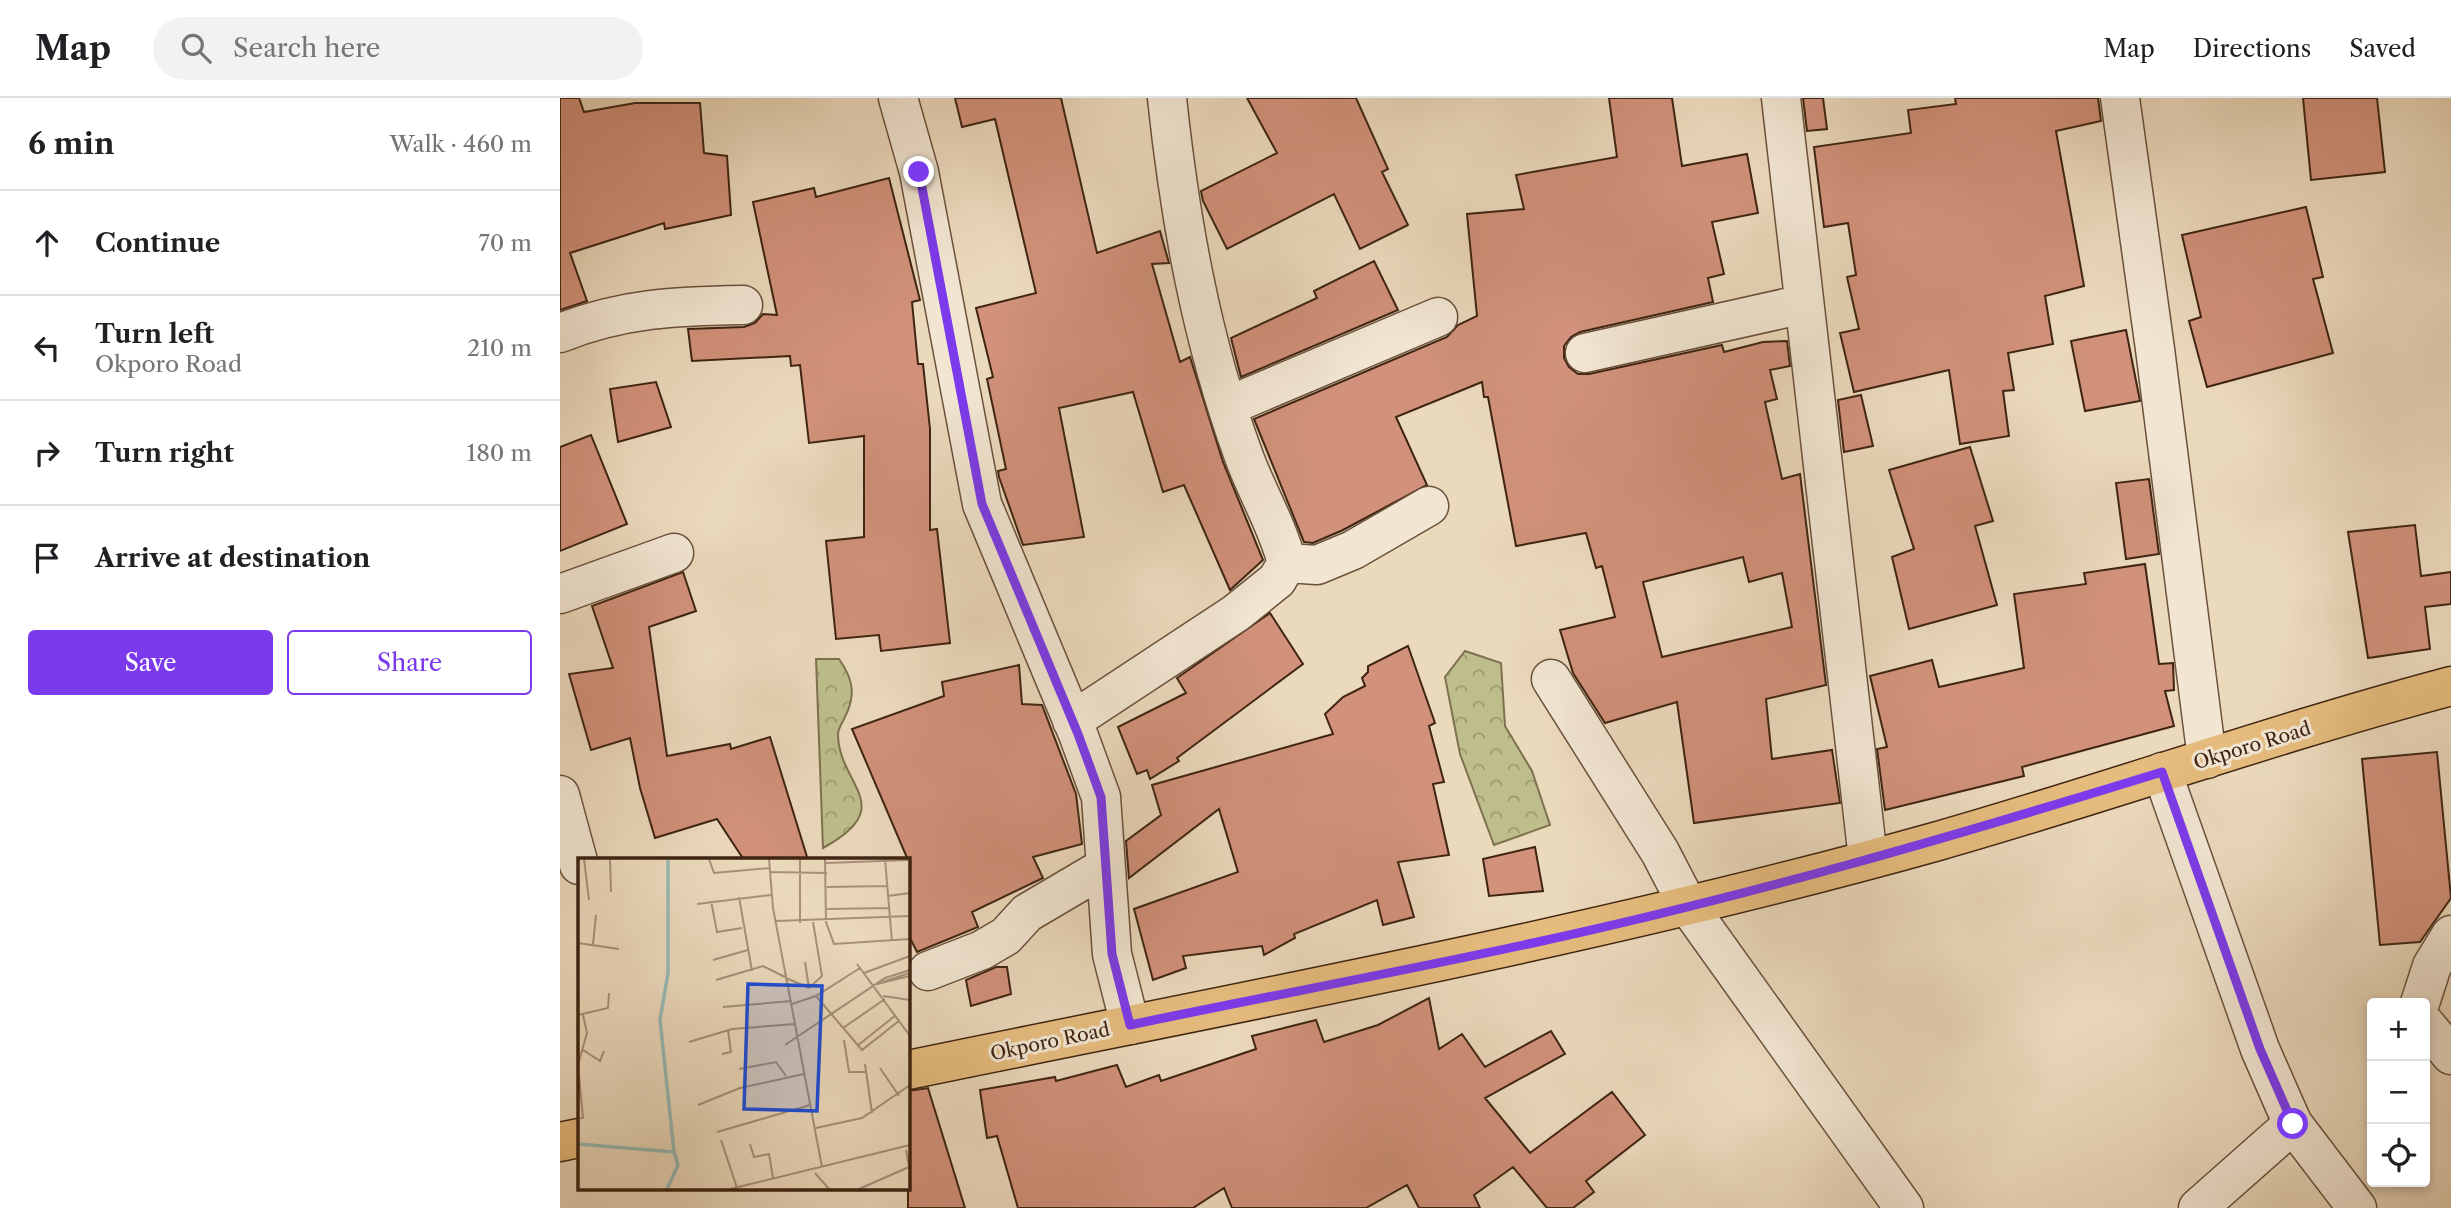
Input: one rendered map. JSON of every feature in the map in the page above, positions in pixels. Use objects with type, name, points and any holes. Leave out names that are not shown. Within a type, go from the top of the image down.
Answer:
[{"type":"main road","name":"Okporo Road","points":[[910,1070],[1535,942],[1688,906],[1868,859],[2451,686]]},
{"type":"main road","points":[[560,1142],[578,1138]]},
{"type":"street","points":[[898,98],[919,172],[982,504],[1072,720],[1101,797],[1112,954],[1130,1025]]},
{"type":"street","points":[[1072,720],[1236,612],[1277,580],[1287,563],[1280,536],[1243,455],[1197,302],[1167,98]]},
{"type":"street","points":[[1781,98],[1868,859]]},
{"type":"street","points":[[2120,98],[2207,758]]},
{"type":"street","points":[[1585,354],[1804,304]]},
{"type":"street","points":[[560,333],[599,317],[642,309],[743,305]]},
{"type":"street","points":[[1228,406],[1438,317]]},
{"type":"street","points":[[1287,563],[1317,565],[1353,550],[1429,506]]},
{"type":"street","points":[[560,594],[674,553]]},
{"type":"street","points":[[1550,679],[1660,852],[1688,906],[1904,1208]]},
{"type":"street","points":[[2162,772],[2260,1049],[2293,1124],[2357,1208]]},
{"type":"street","points":[[560,795],[578,861]]},
{"type":"street","points":[[928,971],[982,950],[1006,936],[1027,913],[1105,867]]},
{"type":"street","points":[[2422,998],[2432,966],[2451,935]]},
{"type":"street","points":[[2430,1013],[2451,1010]]},
{"type":"street","points":[[2430,1030],[2451,1055]]},
{"type":"street","points":[[2198,1208],[2293,1124]]},
{"type":"green space","points":[[1465,651],[1501,663],[1505,726],[1532,771],[1550,825],[1494,845],[1460,754],[1445,677]]},
{"type":"green space","points":[[816,659],[839,659],[848,674],[852,695],[838,734],[841,752],[862,807],[858,820],[846,833],[823,848]]},
{"type":"building","points":[[560,98],[579,98],[584,112],[635,103],[700,103],[704,153],[727,156],[731,215],[665,229],[664,223],[570,253],[587,301],[560,310]]},
{"type":"building","points":[[955,98],[1061,98],[1097,253],[1160,231],[1169,263],[1152,264],[1180,362],[1190,357],[1223,462],[1263,560],[1230,590],[1184,485],[1163,492],[1133,392],[1059,408],[1084,537],[1023,545],[999,477],[998,471],[1006,469],[987,379],[993,377],[976,308],[1036,293],[995,119],[962,127]]},
{"type":"building","points":[[1247,98],[1356,98],[1388,169],[1382,172],[1408,225],[1360,249],[1334,194],[1227,249],[1203,201],[1201,191],[1277,153]]},
{"type":"building","points":[[1609,98],[1672,98],[1682,166],[1747,154],[1758,213],[1712,222],[1724,274],[1708,278],[1713,302],[1580,332],[1571,337],[1564,346],[1564,358],[1569,367],[1578,374],[1589,374],[1722,345],[1724,352],[1763,342],[1787,341],[1790,366],[1770,370],[1777,399],[1765,402],[1782,479],[1800,474],[1826,685],[1766,699],[1772,759],[1832,750],[1840,803],[1694,823],[1677,702],[1605,723],[1573,673],[1560,630],[1615,617],[1602,566],[1596,568],[1586,533],[1516,546],[1488,397],[1484,397],[1482,382],[1396,417],[1427,485],[1313,543],[1304,542],[1254,419],[1447,337],[1458,325],[1477,316],[1467,214],[1524,209],[1516,175],[1617,157]],"holes":[[[1743,557],[1749,582],[1782,573],[1792,627],[1662,657],[1643,582]]]},
{"type":"building","points":[[1803,98],[1823,98],[1827,129],[1807,131]]},
{"type":"building","points":[[1955,98],[2098,98],[2101,121],[2056,131],[2084,286],[2045,296],[2053,344],[2008,353],[2014,390],[2003,391],[2009,436],[1960,444],[1949,370],[1854,392],[1840,333],[1859,329],[1847,277],[1856,275],[1848,223],[1824,227],[1814,147],[1911,133],[1908,110],[1956,104]]},
{"type":"building","points":[[2303,98],[2377,98],[2385,172],[2311,180]]},
{"type":"building","points":[[889,178],[920,300],[912,302],[918,364],[923,364],[930,429],[930,530],[937,529],[950,643],[881,651],[879,635],[836,639],[826,541],[864,537],[864,436],[809,443],[800,365],[791,366],[790,356],[692,361],[688,329],[744,327],[755,323],[763,314],[777,315],[753,202],[814,188],[816,197]]},
{"type":"building","points":[[2306,207],[2323,277],[2313,279],[2333,353],[2207,387],[2189,321],[2201,317],[2182,235]]},
{"type":"building","points":[[1374,261],[1398,310],[1241,377],[1231,338],[1317,298],[1314,291]]},
{"type":"building","points":[[2126,330],[2140,401],[2085,411],[2071,341]]},
{"type":"building","points":[[656,382],[671,427],[618,442],[610,389]]},
{"type":"building","points":[[1861,395],[1873,446],[1844,452],[1838,400]]},
{"type":"building","points":[[591,435],[627,524],[560,551],[560,447]]},
{"type":"building","points":[[1970,447],[1993,521],[1975,526],[1997,605],[1909,629],[1892,557],[1914,549],[1889,470]]},
{"type":"building","points":[[2149,479],[2159,554],[2126,559],[2116,483]]},
{"type":"building","points":[[2415,525],[2421,576],[2451,572],[2451,604],[2425,607],[2430,649],[2368,658],[2348,532]]},
{"type":"building","points":[[2145,564],[2159,664],[2173,663],[2174,690],[2165,691],[2174,726],[2022,767],[2024,776],[1885,810],[1877,749],[1887,747],[1870,676],[1932,660],[1939,687],[2024,668],[2014,594],[2086,584],[2084,573]]},
{"type":"building","points":[[683,572],[696,611],[649,627],[667,756],[730,744],[731,749],[770,737],[807,858],[743,858],[717,819],[655,838],[640,788],[630,738],[591,750],[569,674],[613,668],[592,606]]},
{"type":"building","points":[[1270,613],[1303,664],[1177,758],[1179,761],[1150,779],[1147,770],[1137,774],[1118,727],[1186,693],[1177,678]]},
{"type":"building","points":[[1408,646],[1435,723],[1429,726],[1444,782],[1433,784],[1449,855],[1398,862],[1414,917],[1383,925],[1377,900],[1294,934],[1295,938],[1264,955],[1262,946],[1183,956],[1186,968],[1153,980],[1134,909],[1238,872],[1219,809],[1129,878],[1126,841],[1161,815],[1152,785],[1333,734],[1325,714],[1343,697],[1365,686],[1362,678],[1368,672],[1368,666]]},
{"type":"building","points":[[1019,665],[1022,704],[1042,705],[1076,794],[1082,844],[1033,857],[1043,878],[972,912],[978,927],[917,952],[910,938],[910,858],[907,858],[852,729],[944,696],[942,682]]},
{"type":"building","points":[[2437,752],[2451,898],[2420,942],[2380,945],[2362,759]]},
{"type":"building","points":[[1535,847],[1543,891],[1489,896],[1483,859]]},
{"type":"building","points":[[996,967],[1007,967],[1011,994],[971,1006],[966,980]]},
{"type":"building","points":[[1429,998],[1439,1049],[1462,1034],[1485,1067],[1551,1031],[1565,1054],[1485,1098],[1530,1153],[1612,1092],[1645,1135],[1586,1181],[1594,1192],[1573,1208],[1547,1208],[1513,1167],[1474,1195],[1480,1208],[1419,1208],[1407,1185],[1366,1208],[1232,1208],[1224,1188],[1193,1208],[1018,1208],[997,1136],[987,1138],[980,1090],[1055,1077],[1056,1081],[1117,1065],[1126,1087],[1159,1075],[1161,1081],[1256,1049],[1252,1036],[1316,1020],[1324,1042],[1378,1025]]},
{"type":"building","points":[[928,1088],[965,1208],[908,1208],[910,1091]]},
{"type":"route","points":[[919,172],[982,504],[1027,618],[1078,734],[1101,797],[1112,954],[1130,1025],[1535,942],[1688,906],[1938,841],[2162,772],[2260,1049],[2293,1124]]}]
